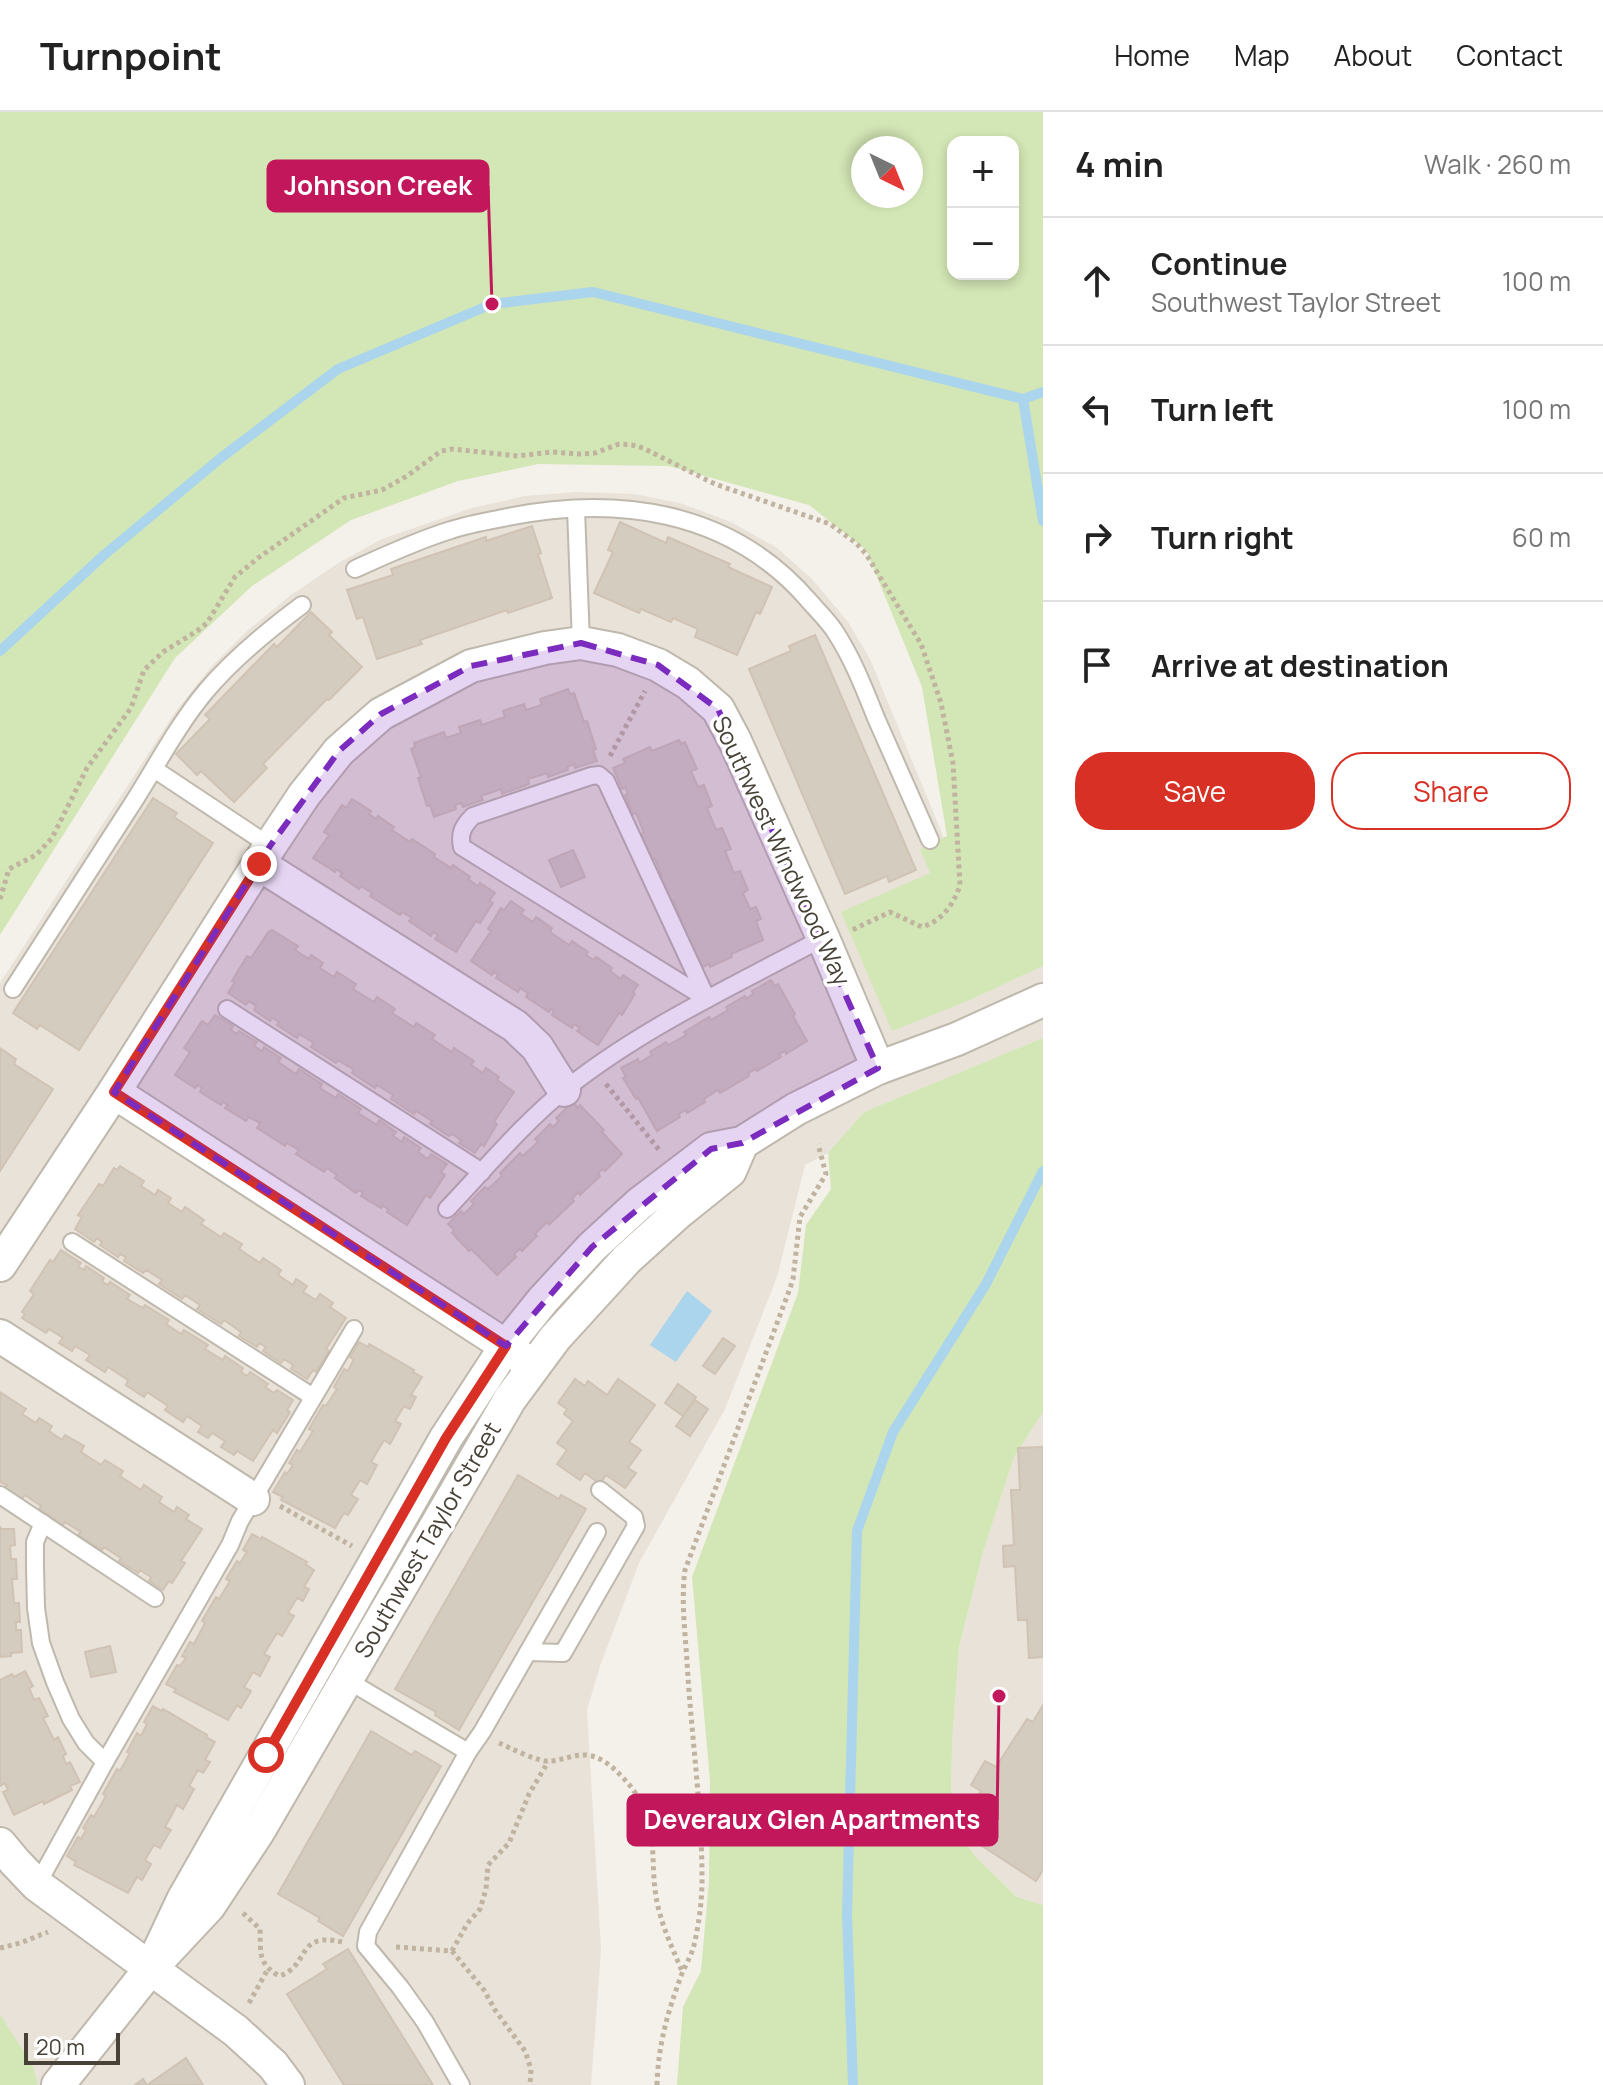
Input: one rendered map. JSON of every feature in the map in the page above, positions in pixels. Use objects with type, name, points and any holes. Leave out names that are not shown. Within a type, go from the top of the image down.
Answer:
[{"type":"street","name":"Southwest Windwood Way","points":[[0,1265],[264,855],[304,795],[339,751],[381,714],[471,666],[545,648],[581,643],[618,650],[658,665],[688,683],[718,709],[823,938],[878,1068]]},
{"type":"street","points":[[264,855],[515,1026],[537,1047],[564,1090]]},
{"type":"street","name":"Southwest Taylor Street","points":[[151,1968],[183,1900],[446,1438],[506,1346],[543,1300],[592,1247],[639,1204],[711,1149],[742,1143],[796,1109],[878,1068],[957,1039],[1043,1000]]},
{"type":"street","points":[[114,1092],[506,1346],[533,1367]]},
{"type":"street","name":"Southwest Taylor Street","points":[[58,2085],[151,1968],[218,1893],[258,1832],[490,1433],[533,1367],[565,1326],[627,1259],[730,1171],[742,1143]]},
{"type":"street","points":[[0,1336],[253,1499]]},
{"type":"street","points":[[0,1844],[37,1885],[236,2031],[273,2065],[288,2085]]},
{"type":"lane","points":[[355,569],[454,528],[526,513],[631,508],[671,515],[729,537],[772,564],[833,628],[853,664],[930,840]]},
{"type":"lane","points":[[576,509],[581,643]]},
{"type":"lane","points":[[13,989],[174,735],[234,660],[302,605]]},
{"type":"lane","points":[[154,769],[264,855]]},
{"type":"lane","points":[[599,775],[606,781],[707,999],[462,847],[460,838],[463,826],[473,816],[599,775]]},
{"type":"lane","points":[[447,1209],[564,1090],[593,1068],[707,999],[823,938]]},
{"type":"lane","points":[[227,1009],[482,1172]]},
{"type":"lane","points":[[72,1242],[313,1397]]},
{"type":"lane","points":[[37,1885],[230,1545],[240,1521],[354,1329]]},
{"type":"lane","points":[[528,1652],[563,1653],[636,1526],[634,1517],[600,1490]]},
{"type":"lane","points":[[0,1495],[155,1598]]},
{"type":"lane","points":[[43,1523],[35,1542],[36,1608],[41,1643],[71,1719],[86,1743],[105,1762]]},
{"type":"lane","points":[[461,2085],[425,2022],[366,1946],[368,1932],[468,1752],[597,1532]]},
{"type":"lane","points":[[318,1664],[468,1752]]},
{"type":"path","points":[[599,775],[658,665]]},
{"type":"path","points":[[593,1068],[678,1174]]},
{"type":"path","points":[[657,2085],[664,2025],[682,1972],[694,1949],[702,1881],[698,1781],[685,1638],[685,1570],[793,1279],[800,1217],[826,1174],[818,1144]]},
{"type":"path","points":[[253,1499],[276,1504],[378,1560]]},
{"type":"path","points":[[482,1732],[500,1743],[548,1762],[574,1755],[591,1756],[616,1770],[641,1800],[652,1833],[660,1914],[682,1972]]},
{"type":"path","points":[[452,1951],[467,1924],[480,1909],[488,1865],[509,1843],[529,1794],[548,1762]]},
{"type":"path","points":[[218,1893],[260,1929],[261,1960],[279,1976],[299,1962],[310,1944],[320,1940],[452,1951],[484,1990],[525,2051],[531,2069],[530,2085]]},
{"type":"path","points":[[0,1948],[57,1929]]},
{"type":"highlighted area","points":[[581,643],[658,665],[718,709],[878,1068],[742,1143],[711,1149],[592,1247],[506,1346],[114,1092],[270,846],[339,751],[381,714],[471,666]]},
{"type":"shaded area","points":[[576,492],[634,494],[680,503],[731,522],[777,548],[811,578],[848,622],[870,659],[944,838],[920,849],[931,873],[891,1030],[970,1000],[1043,966],[1043,1038],[864,1112],[828,1153],[805,1165],[777,1277],[725,1409],[639,1563],[600,1666],[587,1710],[601,1950],[591,2085],[38,2085],[33,2066],[0,2014],[0,983],[174,714],[210,668],[247,631],[291,595],[340,562],[382,539],[472,508],[525,496]]},
{"type":"shaded area","points":[[1043,1412],[1043,1905],[1017,1897],[974,1855],[951,1819],[952,1743],[959,1649],[983,1552],[1014,1457]]},
{"type":"green space","points":[[0,112],[1043,112],[1043,966],[892,1031],[841,912],[930,873],[920,849],[947,836],[922,687],[866,550],[809,505],[669,466],[538,464],[458,481],[351,520],[252,586],[175,658],[0,935]]},
{"type":"green space","points":[[1043,1038],[1043,1412],[1014,1457],[983,1552],[959,1648],[952,1743],[951,1819],[974,1855],[1017,1897],[1043,1905],[1043,2085],[677,2085],[683,2007],[701,1971],[709,1881],[710,1781],[692,1577],[798,1293],[806,1225],[831,1189],[828,1153],[864,1112]]},
{"type":"green space","points":[[0,2014],[33,2066],[38,2085],[0,2085]]},
{"type":"water","points":[[687,1291],[712,1311],[676,1362],[650,1345]]},
{"type":"building","points":[[620,522],[666,543],[668,537],[730,564],[728,567],[772,587],[760,614],[756,612],[737,655],[695,637],[698,629],[673,618],[671,622],[641,609],[639,613],[594,593],[613,552],[608,550]]},
{"type":"building","points":[[532,526],[552,598],[420,640],[422,644],[377,659],[363,617],[357,619],[347,590],[393,575],[391,569],[486,537],[486,541]]},
{"type":"building","points":[[311,612],[332,632],[329,635],[362,667],[263,764],[267,768],[234,802],[201,771],[197,775],[176,754],[210,719],[205,715],[274,644],[277,647]]},
{"type":"building","points":[[815,635],[916,870],[889,882],[887,876],[845,894],[749,669],[791,651],[789,646]]},
{"type":"building","points":[[568,689],[570,694],[574,693],[584,722],[587,721],[597,761],[575,768],[574,764],[567,767],[568,770],[548,777],[547,773],[528,779],[529,784],[502,794],[501,789],[481,796],[483,800],[463,807],[461,803],[455,805],[456,809],[434,817],[418,778],[421,777],[411,749],[415,747],[414,743],[444,732],[446,738],[461,733],[459,727],[480,720],[482,725],[505,717],[503,711],[524,704],[526,710],[542,705],[540,699]]},
{"type":"building","points":[[679,740],[681,744],[685,742],[697,769],[691,771],[698,787],[704,785],[712,806],[707,808],[716,830],[722,828],[731,849],[725,851],[734,873],[740,871],[748,890],[743,893],[750,909],[756,907],[761,919],[756,921],[763,940],[710,967],[709,964],[699,969],[674,901],[671,903],[655,859],[652,860],[641,834],[644,833],[636,813],[633,814],[625,795],[628,794],[625,787],[622,789],[613,768],[625,763],[623,759],[650,747],[652,751]]},
{"type":"building","points":[[153,798],[177,813],[174,817],[213,843],[79,1050],[40,1025],[37,1029],[13,1013]]},
{"type":"building","points":[[352,799],[371,811],[369,814],[376,819],[378,816],[394,827],[392,830],[410,842],[412,839],[435,854],[434,857],[470,877],[468,879],[478,886],[480,883],[495,893],[489,901],[493,903],[480,923],[476,921],[456,952],[435,939],[438,935],[433,932],[431,936],[409,921],[412,918],[402,912],[400,915],[370,896],[372,893],[361,886],[359,889],[340,876],[342,873],[336,869],[335,872],[313,858],[329,835],[324,832],[342,805],[346,808]]},
{"type":"building","points":[[573,850],[585,877],[561,887],[549,860]]},
{"type":"building","points":[[511,901],[524,910],[521,914],[533,922],[536,917],[569,945],[572,941],[588,952],[586,955],[594,960],[596,957],[612,968],[610,971],[621,979],[623,975],[638,985],[622,1015],[619,1013],[598,1045],[577,1031],[580,1028],[574,1024],[572,1028],[552,1015],[554,1011],[551,1009],[549,1012],[526,997],[528,993],[520,988],[518,992],[496,978],[498,975],[494,972],[492,975],[471,961],[491,931],[488,929],[501,908],[504,910]]},
{"type":"building","points":[[272,930],[298,946],[295,950],[323,963],[320,968],[334,977],[337,972],[356,984],[353,989],[374,1002],[377,997],[395,1009],[392,1013],[414,1027],[416,1023],[435,1035],[432,1039],[474,1061],[471,1065],[483,1073],[486,1068],[514,1092],[494,1122],[497,1124],[484,1146],[481,1144],[475,1153],[459,1143],[461,1140],[452,1134],[449,1136],[430,1124],[432,1121],[391,1099],[393,1095],[377,1085],[375,1088],[352,1073],[354,1070],[311,1047],[314,1043],[299,1034],[297,1038],[277,1025],[279,1022],[272,1018],[270,1021],[254,1010],[256,1006],[249,1001],[246,1005],[228,993],[247,956],[251,958]]},
{"type":"building","points":[[771,980],[775,986],[778,984],[807,1041],[786,1054],[785,1051],[779,1054],[781,1057],[748,1073],[749,1076],[720,1093],[718,1090],[704,1099],[705,1102],[687,1113],[686,1110],[679,1114],[680,1117],[657,1131],[623,1078],[626,1077],[621,1068],[638,1059],[639,1063],[652,1055],[650,1052],[686,1035],[684,1032],[728,1010],[726,1007],[745,996],[746,999],[753,994],[752,991]]},
{"type":"building","points":[[215,1015],[233,1026],[231,1030],[237,1034],[239,1031],[257,1042],[254,1046],[262,1051],[264,1047],[281,1058],[278,1062],[296,1074],[299,1069],[322,1084],[320,1088],[336,1098],[338,1094],[361,1109],[358,1113],[377,1125],[379,1120],[396,1132],[393,1136],[402,1142],[404,1137],[421,1148],[418,1152],[428,1159],[431,1154],[447,1164],[441,1172],[445,1175],[430,1198],[426,1195],[407,1225],[387,1212],[388,1209],[361,1196],[363,1192],[358,1190],[356,1193],[327,1168],[324,1172],[296,1154],[299,1150],[287,1143],[285,1146],[257,1128],[260,1123],[249,1117],[246,1121],[225,1108],[228,1105],[223,1102],[221,1105],[200,1092],[202,1088],[198,1085],[195,1088],[175,1075],[190,1052],[184,1048],[202,1021],[208,1025]]},
{"type":"building","points":[[0,1048],[16,1059],[14,1064],[53,1089],[0,1171]]},
{"type":"building","points":[[573,1102],[578,1108],[580,1105],[604,1130],[602,1132],[622,1154],[605,1171],[603,1169],[598,1173],[600,1176],[580,1195],[578,1192],[572,1199],[574,1201],[549,1225],[547,1222],[497,1275],[471,1249],[469,1251],[448,1224],[461,1211],[464,1214],[474,1204],[471,1201],[502,1176],[500,1173],[520,1153],[523,1156],[538,1142],[535,1139],[550,1124],[553,1127],[559,1121],[556,1118]]},
{"type":"building","points":[[120,1166],[144,1181],[141,1186],[155,1195],[158,1190],[171,1198],[168,1203],[182,1212],[185,1207],[204,1220],[201,1224],[221,1237],[224,1233],[242,1244],[239,1249],[260,1263],[263,1258],[281,1270],[278,1275],[293,1285],[296,1279],[307,1286],[303,1292],[316,1300],[320,1294],[333,1303],[330,1307],[346,1318],[326,1349],[329,1351],[316,1372],[313,1370],[307,1379],[291,1369],[293,1365],[284,1359],[281,1363],[263,1351],[266,1347],[259,1343],[257,1347],[239,1336],[241,1332],[224,1320],[221,1324],[197,1309],[200,1305],[185,1295],[182,1299],[159,1284],[162,1280],[146,1270],[143,1273],[124,1261],[126,1257],[120,1254],[118,1257],[100,1245],[102,1242],[97,1238],[94,1242],[75,1229],[82,1217],[78,1215],[99,1184],[103,1186],[114,1168],[117,1170]]},
{"type":"building","points":[[61,1250],[81,1263],[78,1267],[84,1270],[86,1266],[104,1278],[102,1282],[108,1285],[110,1282],[130,1295],[127,1299],[143,1308],[145,1305],[169,1320],[166,1324],[181,1334],[184,1330],[208,1345],[205,1349],[223,1360],[225,1356],[243,1368],[241,1372],[247,1376],[250,1372],[268,1384],[265,1387],[274,1393],[277,1390],[293,1400],[287,1410],[290,1412],[277,1433],[273,1430],[253,1461],[237,1451],[234,1455],[221,1447],[225,1441],[212,1433],[208,1438],[198,1432],[202,1426],[187,1416],[183,1422],[165,1410],[168,1406],[147,1392],[144,1397],[126,1385],[128,1380],[108,1367],[105,1372],[86,1360],[90,1355],[75,1346],[72,1351],[59,1343],[63,1338],[49,1329],[46,1333],[22,1318],[25,1314],[22,1312],[34,1294],[30,1291],[50,1260],[53,1262]]},
{"type":"building","points":[[723,1338],[735,1346],[715,1374],[703,1366]]},
{"type":"building","points":[[359,1342],[368,1347],[369,1344],[422,1377],[411,1395],[416,1397],[410,1409],[404,1406],[395,1421],[401,1424],[390,1444],[384,1440],[371,1462],[377,1465],[367,1484],[360,1480],[351,1495],[358,1499],[335,1528],[281,1500],[283,1497],[273,1492],[293,1465],[289,1463],[297,1450],[300,1452],[313,1431],[309,1429],[337,1389],[334,1387],[344,1369],[348,1371],[354,1359],[350,1357]]},
{"type":"building","points":[[575,1379],[585,1386],[588,1381],[607,1395],[618,1379],[655,1405],[629,1442],[641,1450],[628,1468],[636,1473],[625,1488],[606,1475],[600,1484],[585,1473],[580,1480],[557,1464],[567,1450],[557,1443],[573,1421],[564,1414],[567,1409],[558,1403]]},
{"type":"building","points":[[678,1384],[696,1397],[683,1416],[665,1403]]},
{"type":"building","points":[[0,1392],[26,1409],[22,1414],[36,1423],[39,1418],[52,1426],[49,1431],[62,1440],[65,1435],[84,1446],[81,1452],[101,1465],[105,1460],[123,1471],[120,1476],[141,1490],[144,1485],[162,1497],[159,1502],[174,1512],[177,1507],[189,1515],[186,1519],[202,1529],[181,1561],[185,1563],[172,1583],[169,1581],[163,1590],[149,1581],[151,1577],[140,1570],[138,1573],[104,1547],[102,1550],[78,1535],[81,1532],[65,1522],[63,1525],[25,1495],[22,1499],[5,1488],[7,1485],[0,1482]]},
{"type":"building","points":[[695,1400],[708,1409],[690,1436],[676,1426]]},
{"type":"building","points":[[1043,1447],[1043,1657],[1029,1658],[1027,1620],[1018,1620],[1015,1566],[1004,1567],[1003,1546],[1014,1545],[1011,1490],[1020,1490],[1018,1448]]},
{"type":"building","points":[[518,1475],[559,1499],[561,1495],[586,1509],[459,1730],[435,1715],[436,1712],[395,1689]]},
{"type":"building","points":[[0,1526],[1,1529],[14,1529],[15,1545],[10,1546],[11,1559],[16,1559],[17,1579],[12,1579],[14,1603],[19,1603],[20,1622],[16,1622],[16,1630],[21,1630],[22,1652],[0,1657]]},
{"type":"building","points":[[252,1534],[307,1562],[305,1564],[314,1570],[304,1587],[309,1589],[303,1601],[297,1598],[288,1613],[294,1616],[282,1636],[277,1633],[264,1654],[270,1657],[260,1676],[253,1672],[244,1687],[251,1691],[241,1708],[237,1705],[228,1720],[174,1692],[176,1689],[166,1684],[177,1665],[180,1666],[186,1658],[182,1656],[190,1642],[194,1644],[205,1623],[202,1621],[230,1581],[226,1579],[237,1561],[240,1563],[247,1552],[243,1550]]},
{"type":"building","points":[[110,1646],[116,1672],[91,1677],[85,1652]]},
{"type":"building","points":[[25,1671],[33,1686],[29,1688],[34,1700],[39,1698],[48,1716],[43,1718],[54,1740],[58,1737],[66,1754],[63,1756],[66,1764],[70,1762],[80,1782],[70,1786],[72,1790],[44,1804],[43,1801],[14,1815],[3,1792],[8,1790],[5,1783],[0,1786],[0,1680]]},
{"type":"building","points":[[1043,1705],[1043,1870],[1036,1881],[956,1829],[981,1791],[971,1785],[985,1761],[996,1767],[1027,1719],[1033,1722]]},
{"type":"building","points":[[153,1706],[163,1709],[215,1742],[205,1760],[210,1762],[203,1773],[198,1770],[189,1786],[194,1789],[183,1809],[177,1805],[165,1827],[171,1830],[160,1848],[154,1845],[145,1860],[151,1864],[142,1880],[137,1877],[128,1893],[74,1865],[76,1862],[67,1856],[78,1837],[81,1839],[86,1830],[83,1828],[91,1815],[94,1817],[106,1796],[103,1794],[117,1769],[120,1771],[137,1733],[141,1736],[147,1724],[144,1722]]},
{"type":"building","points":[[371,1731],[412,1755],[415,1751],[441,1766],[343,1936],[318,1921],[320,1918],[278,1894]]},
{"type":"building","points":[[348,1949],[433,2085],[344,2085],[287,1994],[327,1969],[323,1964]]},
{"type":"building","points":[[186,2058],[203,2085],[147,2085]]},
{"type":"waterway","points":[[0,651],[104,555],[222,457],[338,369],[492,304],[593,292],[1023,399],[1043,392]]},
{"type":"waterway","points":[[1023,399],[1043,521]]},
{"type":"waterway","points":[[853,2085],[847,1915],[857,1531],[893,1432],[986,1284],[1043,1171]]},
{"type":"place","name":"Johnson Creek","points":[[492,304]]},
{"type":"place","name":"Deveraux Glen Apartments","points":[[999,1696]]},
{"type":"route","points":[[259,864],[114,1092],[506,1346],[446,1438],[266,1755]]}]
